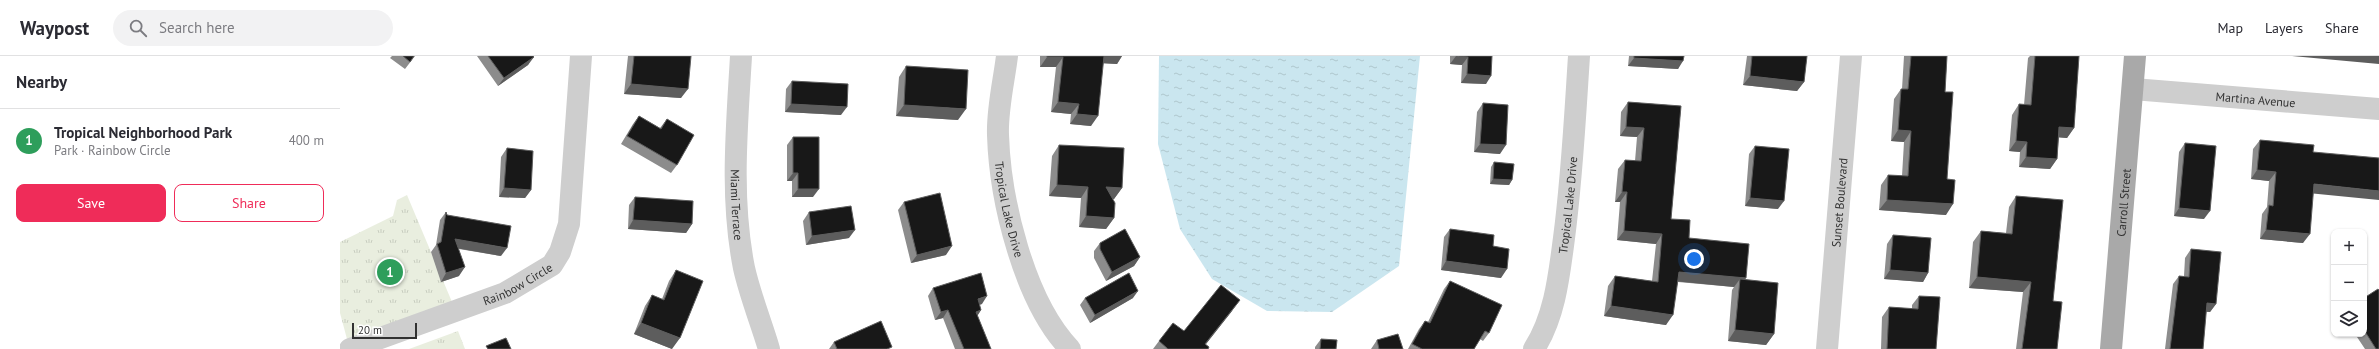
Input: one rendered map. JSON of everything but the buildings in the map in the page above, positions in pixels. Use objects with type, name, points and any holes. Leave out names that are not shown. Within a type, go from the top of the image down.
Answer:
[{"type":"main road","name":"Carroll Street","points":[[2111,349],[2135,56]]},
{"type":"street","name":"Rainbow Circle","points":[[350,349],[505,293],[552,264],[560,252],[569,224],[581,56]]},
{"type":"street","name":"Miami Terrace","points":[[741,56],[735,161],[737,213],[744,267],[769,349]]},
{"type":"street","name":"Tropical Lake Drive","points":[[1007,56],[998,134],[1006,200],[1016,246],[1037,301],[1070,349]]},
{"type":"street","name":"Tropical Lake Drive","points":[[1534,349],[1539,341],[1557,290],[1568,208],[1579,56]]},
{"type":"street","name":"Sunset Boulevard","points":[[1826,349],[1851,56]]},
{"type":"street","name":"Martina Avenue","points":[[2133,89],[2379,109]]},
{"type":"green space","points":[[407,195],[452,302],[347,339],[340,313],[340,242],[393,216],[397,200]]},
{"type":"green space","points":[[458,331],[465,349],[409,349]]},
{"type":"water","points":[[1159,56],[1420,56],[1399,266],[1332,312],[1267,311],[1212,279],[1180,229],[1158,144]]},
{"type":"place","name":"Tropical Neighborhood Park","points":[[390,272]]}]
